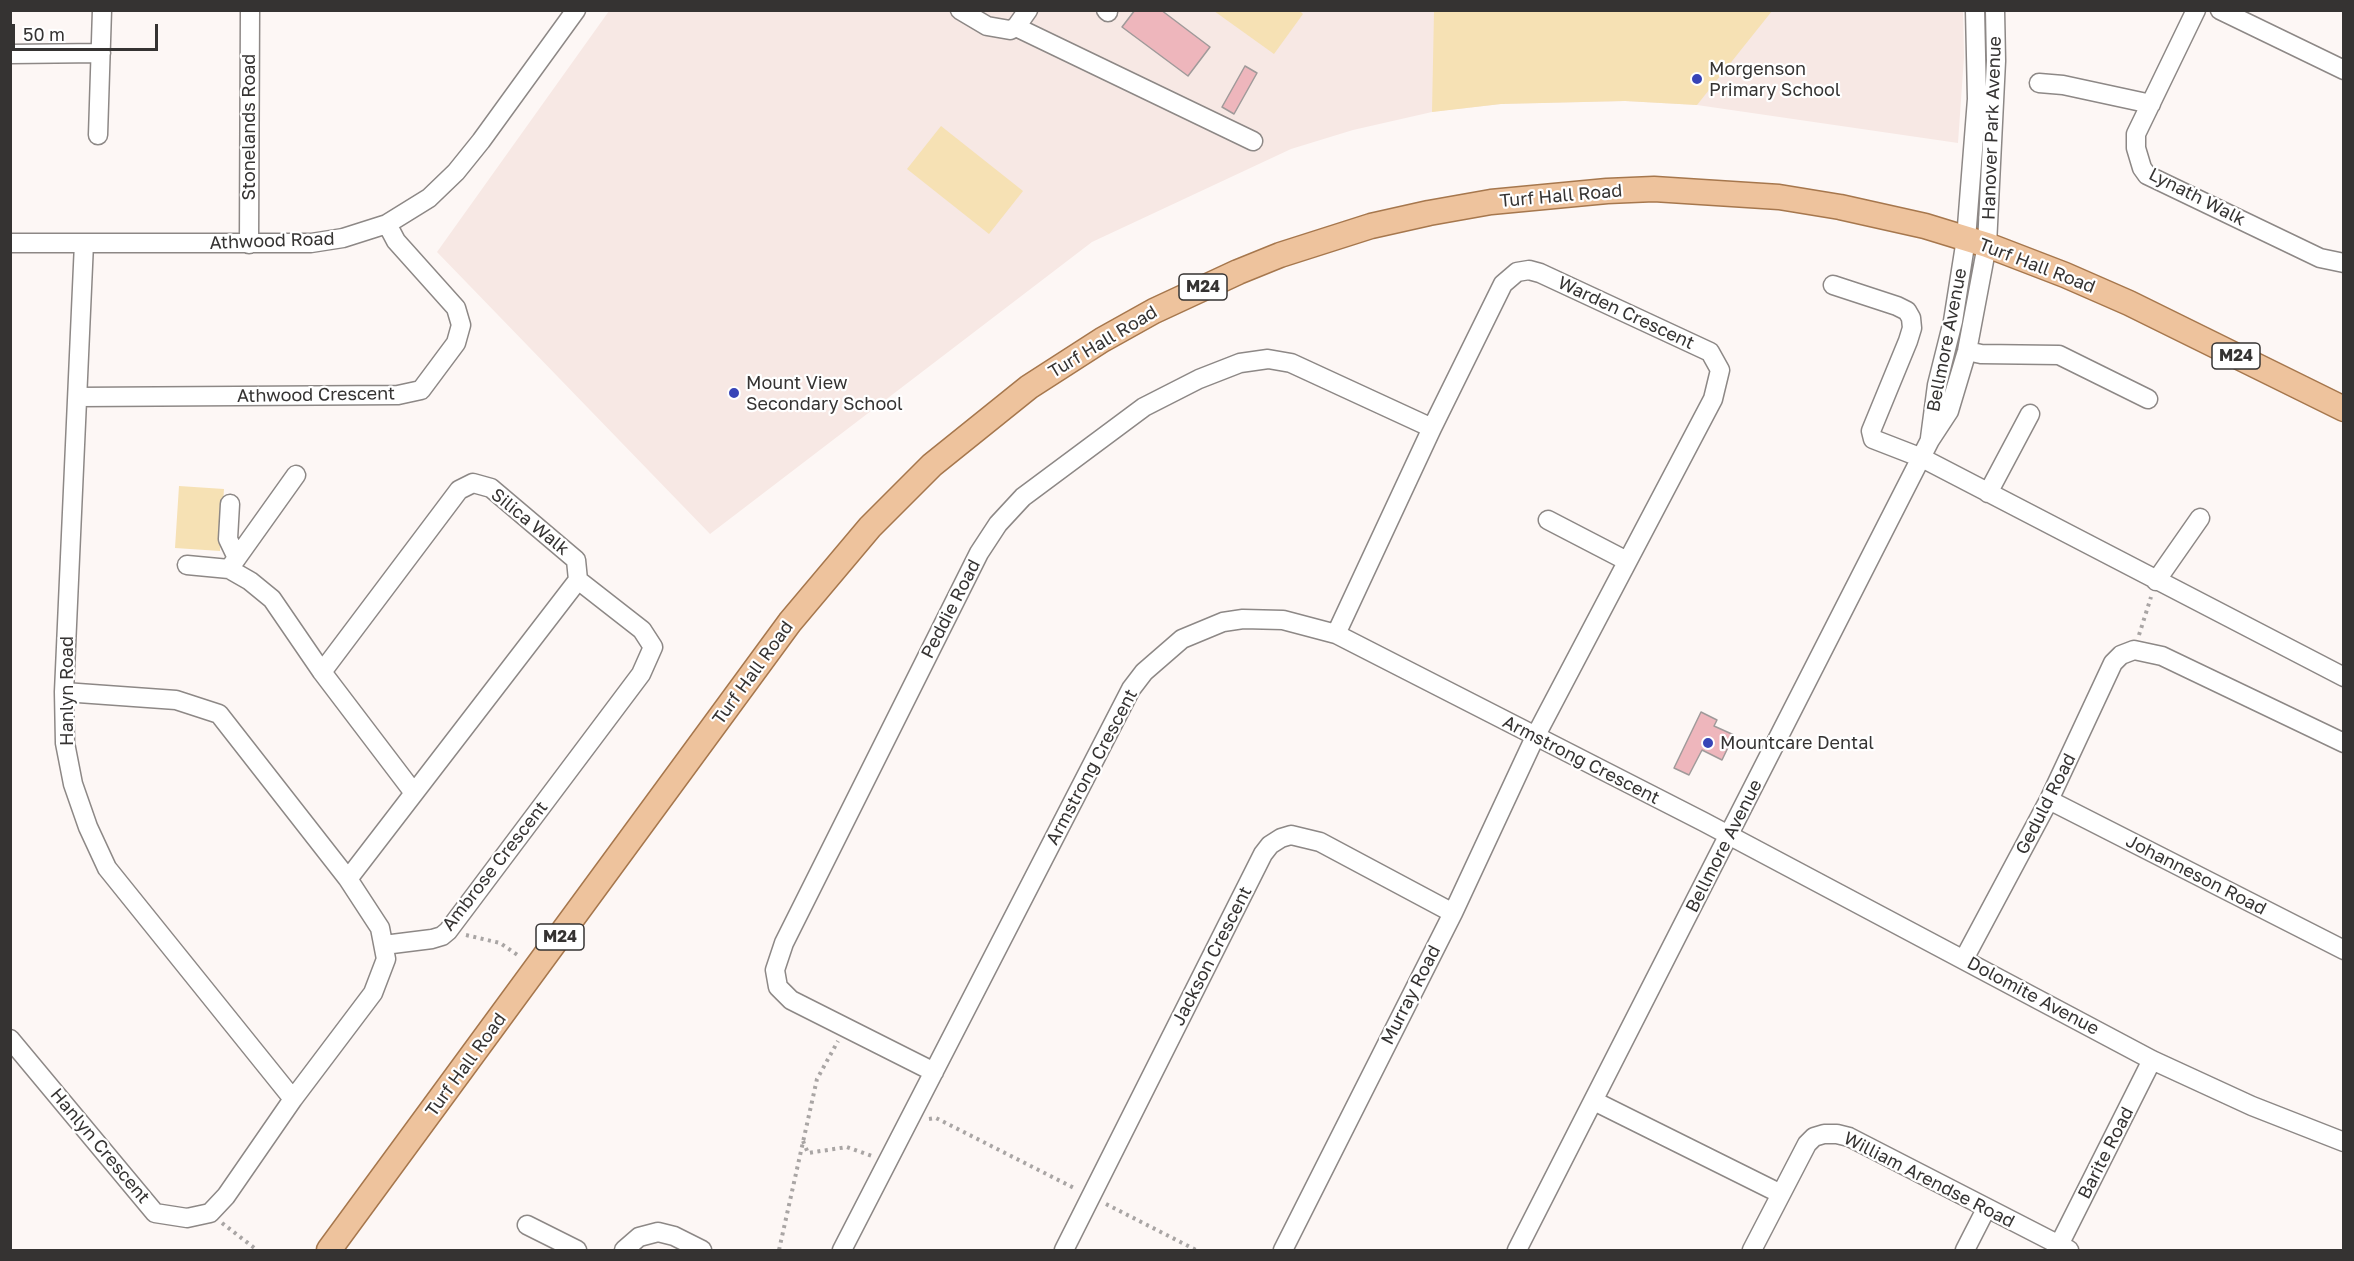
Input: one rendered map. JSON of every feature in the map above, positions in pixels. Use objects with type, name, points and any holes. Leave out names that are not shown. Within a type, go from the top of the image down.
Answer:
[{"type":"main road","name":"Turf Hall Road","points":[[329,1251],[790,622],[845,554],[905,491],[961,441],[1029,387],[1102,340],[1196,290],[1280,255],[1371,226],[1491,202],[1654,189],[1779,197],[1840,207],[1925,226],[1977,242],[2065,275],[2129,303],[2343,409]]},
{"type":"street","points":[[98,135],[102,10]]},
{"type":"street","name":"Stonelands Road","points":[[249,244],[250,10]]},
{"type":"street","name":"Athwood Road","points":[[10,243],[311,243],[344,238],[387,224],[429,198],[456,172],[576,10]]},
{"type":"street","points":[[960,10],[987,26],[1010,30],[1016,27],[1028,10]]},
{"type":"street","name":"Hanover Park Avenue","points":[[1975,10],[1977,242]]},
{"type":"street","name":"Hanover Park Avenue","points":[[1977,242],[1996,61],[1995,10]]},
{"type":"street","name":"Lynath Walk","points":[[2196,10],[2136,134],[2137,158],[2147,175],[2320,258],[2343,263]]},
{"type":"street","points":[[2220,10],[2343,70]]},
{"type":"street","points":[[1016,27],[1253,141]]},
{"type":"street","points":[[10,54],[101,53]]},
{"type":"street","points":[[2039,83],[2151,104]]},
{"type":"street","name":"Athwood Crescent","points":[[78,397],[398,395],[420,390],[456,343],[460,326],[456,308],[396,242],[387,224]]},
{"type":"street","name":"Bellmore Avenue","points":[[1517,1251],[1930,440],[1949,411],[1967,351],[1977,242]]},
{"type":"street","name":"Bellmore Avenue","points":[[1930,440],[1930,425],[1937,385],[1953,321],[1977,242]]},
{"type":"street","name":"Hanlyn Road","points":[[84,243],[64,692],[65,743],[73,784],[88,827],[107,868],[293,1100]]},
{"type":"street","name":"Warden Crescent","points":[[1336,634],[1432,428],[1503,284],[1517,272],[1529,270],[1540,273],[1710,352],[1720,370],[1713,399],[1535,737]]},
{"type":"street","points":[[1833,285],[1897,306],[1907,311],[1911,318],[1912,328],[1908,341],[1871,434],[1873,439],[1922,458],[2156,582],[2343,677]]},
{"type":"street","points":[[1967,351],[1999,355],[2059,355],[2148,399]]},
{"type":"street","name":"Peddie Road","points":[[934,1072],[791,1000],[783,994],[775,979],[778,956],[979,553],[998,524],[1023,497],[1144,407],[1198,379],[1240,363],[1268,359],[1291,363],[1432,428]]},
{"type":"street","points":[[1988,493],[2030,414]]},
{"type":"street","points":[[233,564],[296,475]]},
{"type":"street","name":"Silica Walk","points":[[322,672],[459,490],[473,483],[491,488],[576,560],[578,580],[348,879]]},
{"type":"street","points":[[230,504],[228,538],[233,564],[272,599],[322,672],[414,793]]},
{"type":"street","points":[[2156,582],[2200,518]]},
{"type":"street","points":[[1548,520],[1627,561]]},
{"type":"street","points":[[187,565],[233,564]]},
{"type":"street","name":"Ambrose Crescent","points":[[384,945],[432,939],[448,931],[641,674],[653,647],[642,630],[578,580]]},
{"type":"street","name":"Armstrong Crescent","points":[[842,1251],[1131,689],[1144,672],[1182,639],[1223,622],[1243,619],[1283,620],[1336,634],[1704,822],[1729,837]]},
{"type":"street","points":[[2131,651],[2162,657],[2343,743]]},
{"type":"street","name":"Geduld Road","points":[[1964,959],[2049,800],[2113,663],[2131,651]]},
{"type":"street","points":[[64,692],[176,700],[219,714],[348,879],[380,928],[386,959],[373,993],[293,1100],[226,1196],[210,1214]]},
{"type":"street","name":"Murray Road","points":[[1283,1251],[1453,913],[1535,737]]},
{"type":"street","name":"Johanneson Road","points":[[2049,800],[2343,950]]},
{"type":"street","name":"Jackson Crescent","points":[[1064,1251],[1270,844],[1291,835],[1320,842],[1453,913]]},
{"type":"street","name":"Dolomite Avenue","points":[[1729,837],[2152,1060],[2312,1132],[2343,1142]]},
{"type":"street","name":"Hanlyn Crescent","points":[[10,1039],[155,1213],[187,1218],[210,1214]]},
{"type":"street","name":"Barite Road","points":[[2064,1248],[2152,1060]]},
{"type":"street","points":[[1594,1101],[1781,1194]]},
{"type":"street","name":"William Arendse Road","points":[[1752,1251],[1807,1144],[1814,1137],[1824,1134],[1849,1137],[2064,1248]]},
{"type":"street","points":[[1965,1251],[1986,1209]]},
{"type":"street","points":[[527,1225],[577,1251]]},
{"type":"street","points":[[624,1251],[639,1236],[658,1232],[674,1236],[702,1251]]},
{"type":"path","points":[[2131,651],[2156,582]]},
{"type":"path","points":[[448,931],[500,943],[522,958]]},
{"type":"path","points":[[778,1251],[817,1079],[845,1027]]},
{"type":"path","points":[[922,1119],[936,1118],[1082,1192]]},
{"type":"path","points":[[802,1140],[808,1153],[847,1147],[888,1161]]},
{"type":"path","points":[[1100,1201],[1196,1251]]},
{"type":"path","points":[[210,1214],[257,1251]]},
{"type":"shaded area","points":[[1299,10],[1303,14],[1274,54],[1214,11]]},
{"type":"shaded area","points":[[1434,10],[1772,11],[1697,105],[1625,101],[1501,104],[1432,112]]},
{"type":"shaded area","name":"Mount View Secondary School","points":[[609,11],[1963,11],[1964,57],[1958,143],[1697,105],[1625,101],[1501,104],[1432,112],[1353,130],[1291,149],[1092,242],[710,534],[437,252]]},
{"type":"shaded area","points":[[941,126],[1023,191],[989,234],[907,169]]},
{"type":"shaded area","points":[[179,486],[224,489],[220,551],[175,548]]},
{"type":"building","points":[[1135,10],[1161,10],[1210,47],[1188,76],[1122,27]]},
{"type":"building","points":[[1245,66],[1257,73],[1234,114],[1222,107]]},
{"type":"building","name":"Mountcare Dental","points":[[1701,712],[1717,720],[1714,726],[1734,735],[1722,760],[1702,750],[1689,775],[1674,768]]},
{"type":"place","name":"Morgenson Primary School","points":[[1697,79]]},
{"type":"place","name":"Mount View Secondary School","points":[[734,393]]},
{"type":"place","name":"Mountcare Dental","points":[[1708,743]]}]
